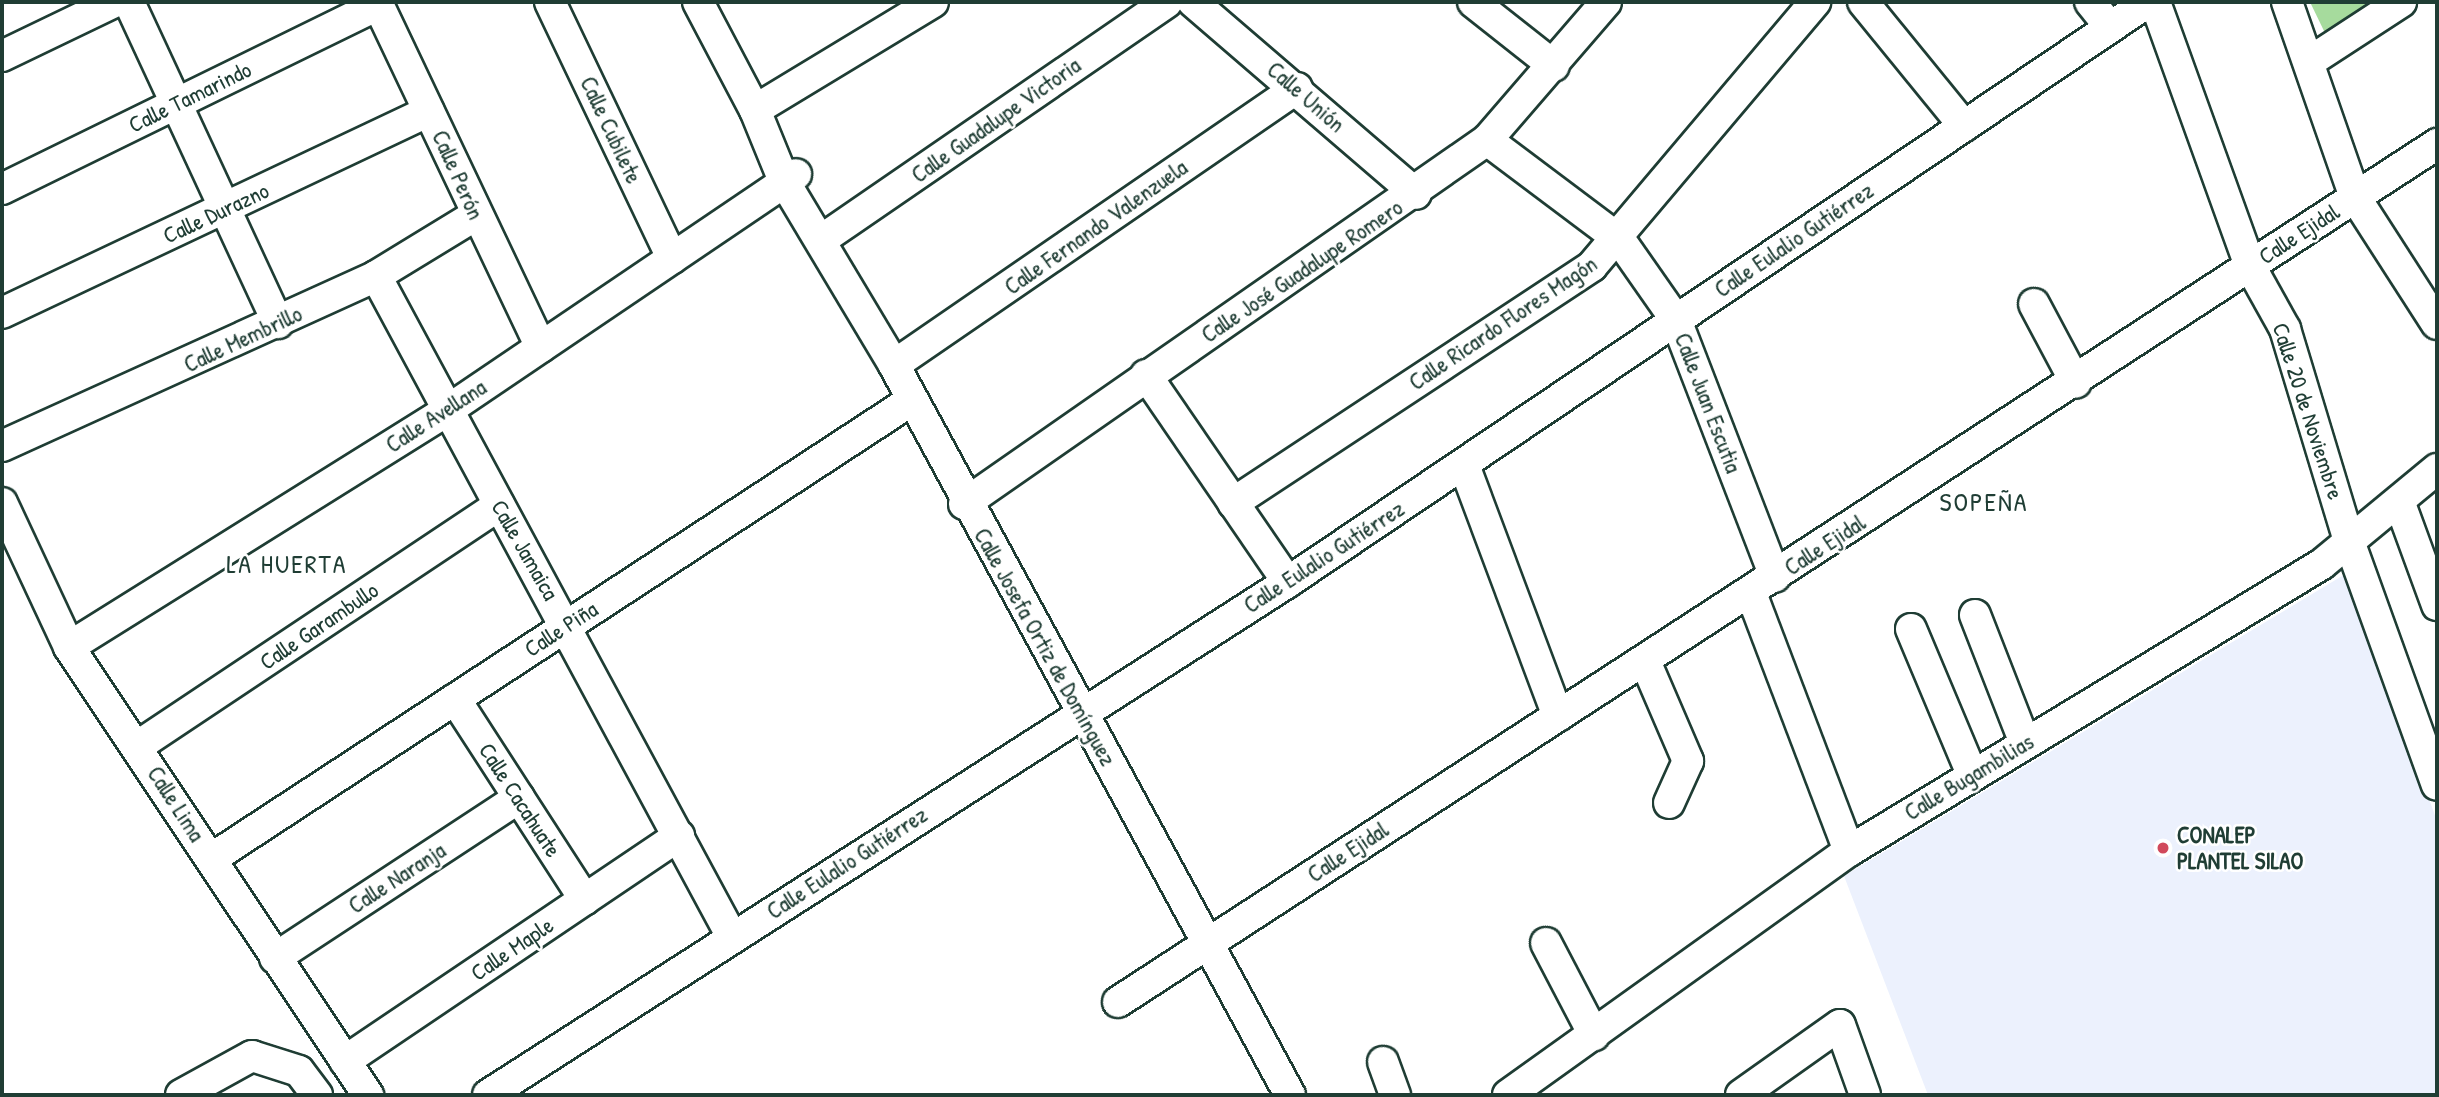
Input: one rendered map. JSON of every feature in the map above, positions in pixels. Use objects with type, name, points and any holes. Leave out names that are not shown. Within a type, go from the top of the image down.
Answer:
[{"type":"street","points":[[2,56],[114,2]]},
{"type":"street","points":[[129,2],[278,323]]},
{"type":"street","name":"Calle Cubilete","points":[[550,2],[672,258]]},
{"type":"street","points":[[762,106],[933,2]]},
{"type":"street","name":"Calle Guadalupe Victoria","points":[[824,239],[1167,2]]},
{"type":"street","name":"Calle Unión","points":[[1193,2],[1297,88],[1416,194]]},
{"type":"street","points":[[1473,2],[1554,66]]},
{"type":"street","name":"Calle José Guadalupe Romero","points":[[964,504],[1146,376],[1416,194],[1488,140],[1606,2]]},
{"type":"street","name":"Calle Ricardo Flores Magón","points":[[1233,503],[1592,265],[1620,240],[1815,2]]},
{"type":"street","points":[[1863,2],[1964,126]]},
{"type":"street","points":[[2090,2],[2110,27]]},
{"type":"street","name":"Calle Eulalio Gutiérrez","points":[[488,1095],[1288,582],[2148,2]]},
{"type":"street","name":"Calle 20 de Noviembre","points":[[2155,2],[2250,266],[2285,329],[2349,541],[2437,785]]},
{"type":"street","points":[[2287,2],[2356,197],[2437,324]]},
{"type":"street","points":[[2309,62],[2401,2]]},
{"type":"street","name":"Calle Tamarindo","points":[[2,189],[377,3]]},
{"type":"street","name":"Calle Perón","points":[[377,3],[541,347]]},
{"type":"street","name":"Calle Josefa Ortiz de Domínguez","points":[[708,4],[762,106],[793,185],[894,365],[964,504],[1210,941],[1290,1095]]},
{"type":"street","name":"Calle Fernando Valenzuela","points":[[894,365],[1297,88]]},
{"type":"street","name":"Calle Durazno","points":[[2,313],[225,210],[429,111]]},
{"type":"street","name":"Calle Juan Escutia","points":[[1488,140],[1620,240],[1676,320],[1849,851]]},
{"type":"street","name":"Calle Ejidal","points":[[1118,1002],[2076,383],[2437,144]]},
{"type":"street","name":"Calle Avellana","points":[[69,647],[445,412],[672,258],[793,185]]},
{"type":"street","name":"Calle Membrillo","points":[[2,446],[278,323],[376,276],[476,215]]},
{"type":"street","name":"Calle Jamaica","points":[[376,276],[445,412],[569,624],[732,937]]},
{"type":"street","points":[[2034,303],[2076,383]]},
{"type":"street","points":[[1146,376],[1288,582]]},
{"type":"street","name":"Calle Piña","points":[[211,859],[912,400]]},
{"type":"street","points":[[1464,465],[1558,716]]},
{"type":"street","name":"Calle Bugambilias","points":[[1508,1095],[1849,851],[1972,774],[2200,641],[2349,541],[2437,469]]},
{"type":"street","points":[[2399,500],[2437,605]]},
{"type":"street","name":"Calle Lima","points":[[2,503],[69,647],[138,746],[275,958],[368,1095]]},
{"type":"street","name":"Calle Garambullo","points":[[138,746],[499,505]]},
{"type":"street","points":[[1975,615],[2025,743]]},
{"type":"street","points":[[1911,629],[1972,774]]},
{"type":"street","points":[[1645,660],[1688,761],[1669,803]]},
{"type":"street","name":"Calle Cacahuate","points":[[454,699],[585,900]]},
{"type":"street","name":"Calle Naranja","points":[[275,958],[519,798]]},
{"type":"street","name":"Calle Maple","points":[[345,1061],[679,836]]},
{"type":"street","points":[[525,1095],[748,946],[797,895]]},
{"type":"street","points":[[1546,943],[1594,1035]]},
{"type":"street","points":[[1741,1095],[1840,1025],[1865,1095]]},
{"type":"street","points":[[181,1095],[252,1056],[299,1071],[317,1095]]},
{"type":"street","points":[[1383,1062],[1395,1095]]},
{"type":"shaded area","name":"CONALEP PLANTEL SILAO","points":[[2347,573],[2437,821],[2437,1095],[1928,1095],[1844,876]]},
{"type":"green space","points":[[2310,2],[2372,2],[2325,33]]},
{"type":"place","name":"CONALEP PLANTEL SILAO","points":[[2163,848]]},
{"type":"district","name":"SOPEÑA","points":[[1984,502]]},
{"type":"district","name":"LA HUERTA","points":[[287,564]]}]
